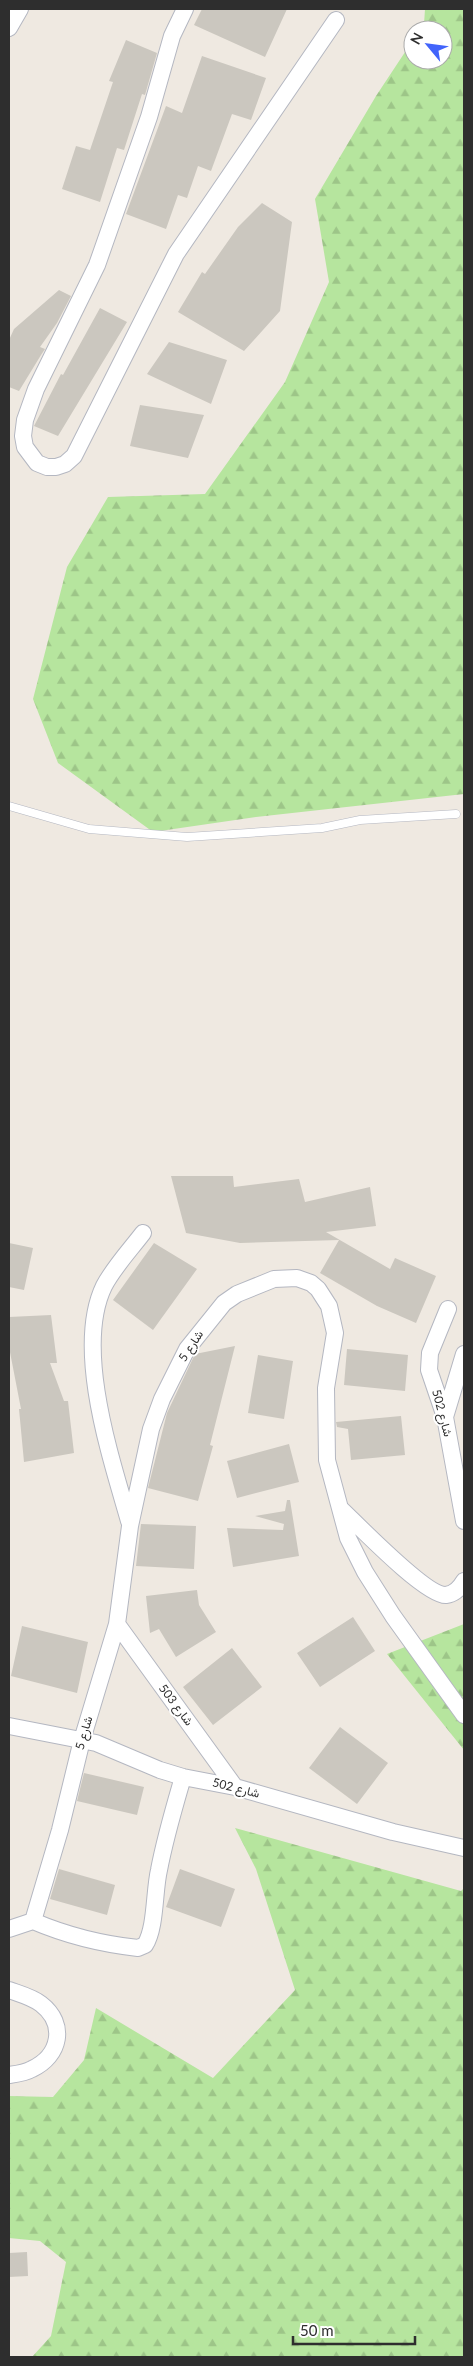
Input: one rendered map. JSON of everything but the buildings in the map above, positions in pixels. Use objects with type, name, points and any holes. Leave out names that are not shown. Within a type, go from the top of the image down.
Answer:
[{"type":"street","points":[[9,28],[20,9]]},
{"type":"street","points":[[185,9],[172,36],[149,117],[97,265],[29,406],[23,436],[26,447],[37,463],[47,468],[65,464],[74,456],[176,254],[336,20]]},
{"type":"street","points":[[130,1526],[99,1402],[92,1333],[96,1309],[110,1275],[143,1234]]},
{"type":"street","name":"شارع 5","points":[[33,1921],[60,1830],[82,1740],[116,1624],[130,1526],[151,1429],[162,1399],[187,1349],[224,1303],[243,1291],[274,1279],[296,1278],[310,1283],[318,1289],[329,1306],[335,1333],[326,1388],[326,1460],[348,1538],[365,1572],[421,1656],[464,1714]]},
{"type":"street","name":"شارع 502","points":[[448,1309],[433,1345],[429,1370],[445,1417],[464,1521]]},
{"type":"street","points":[[445,1417],[464,1354]]},
{"type":"street","points":[[340,1509],[409,1574],[430,1590],[447,1595],[453,1593],[464,1581]]},
{"type":"street","name":"شارع 503","points":[[116,1624],[235,1787]]},
{"type":"street","name":"شارع 502","points":[[9,1726],[82,1740],[111,1748],[160,1770],[183,1777],[235,1787],[393,1832],[464,1848]]},
{"type":"street","points":[[9,1929],[33,1921],[60,1933],[85,1940],[138,1948],[145,1945],[151,1926],[156,1885],[164,1846],[183,1777]]},
{"type":"street","points":[[9,1990],[31,1998],[49,2011],[57,2023],[58,2039],[52,2052],[37,2066],[9,2075]]},
{"type":"lane","points":[[9,806],[89,829],[188,837],[322,828],[360,820],[456,814]]},
{"type":"green space","points":[[425,9],[464,9],[464,794],[256,817],[153,832],[58,763],[33,699],[67,567],[108,497],[205,494],[285,382],[329,282],[315,199],[376,96],[403,55],[403,70],[453,70],[453,20],[424,20]]},
{"type":"green space","points":[[464,1624],[464,1750],[387,1654]]},
{"type":"green space","points":[[235,1828],[461,1891],[464,1888],[464,2357],[32,2357],[51,2336],[66,2262],[40,2241],[9,2238],[9,2096],[53,2097],[84,2060],[96,2008],[213,2078],[295,1990],[256,1869]]}]
